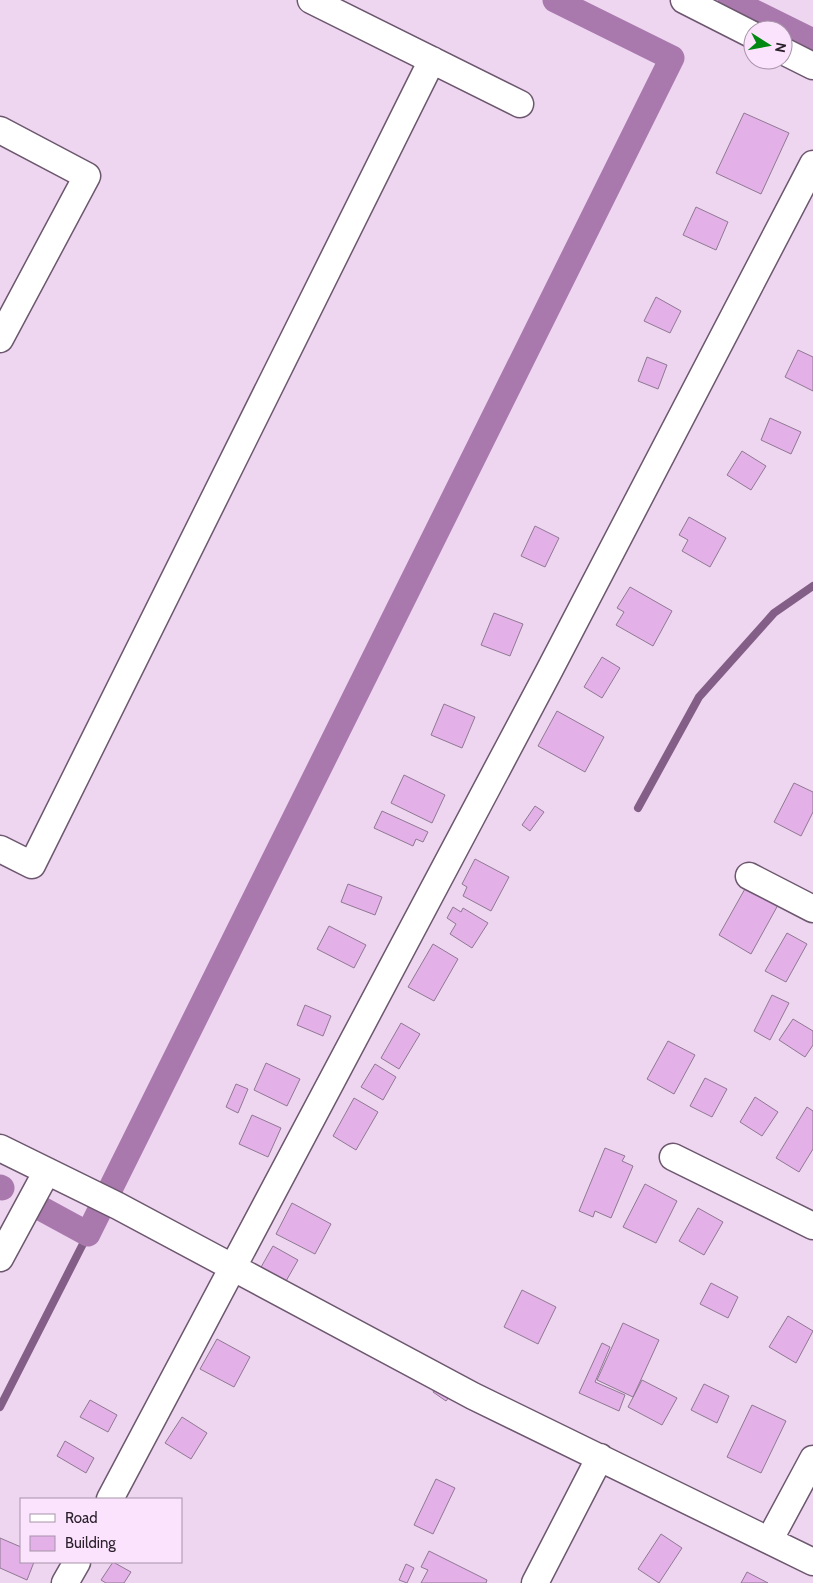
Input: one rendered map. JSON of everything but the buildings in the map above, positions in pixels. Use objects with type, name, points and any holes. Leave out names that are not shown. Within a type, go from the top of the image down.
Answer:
[{"type":"street","points":[[311,0],[520,104]]},
{"type":"street","points":[[684,0],[743,30]]},
{"type":"street","points":[[793,55],[813,66]]},
{"type":"street","points":[[0,849],[32,865],[432,60]]},
{"type":"street","points":[[0,130],[87,176],[0,339]]},
{"type":"street","points":[[111,1498],[234,1268],[813,164]]},
{"type":"street","points":[[750,876],[813,909]]},
{"type":"street","points":[[0,1148],[118,1206],[473,1396],[770,1539],[813,1562]]},
{"type":"street","points":[[673,1157],[813,1226]]},
{"type":"street","points":[[0,1258],[47,1171]]},
{"type":"street","points":[[535,1583],[600,1458]]},
{"type":"street","points":[[770,1539],[813,1459]]},
{"type":"street","points":[[66,1583],[76,1563]]},
{"type":"waterway","points":[[42,1209],[88,1234],[672,58],[555,0]]},
{"type":"waterway","points":[[730,0],[813,41]]},
{"type":"waterway","points":[[638,808],[699,697],[774,613],[813,586]]},
{"type":"waterway","points":[[0,1407],[88,1234]]}]
